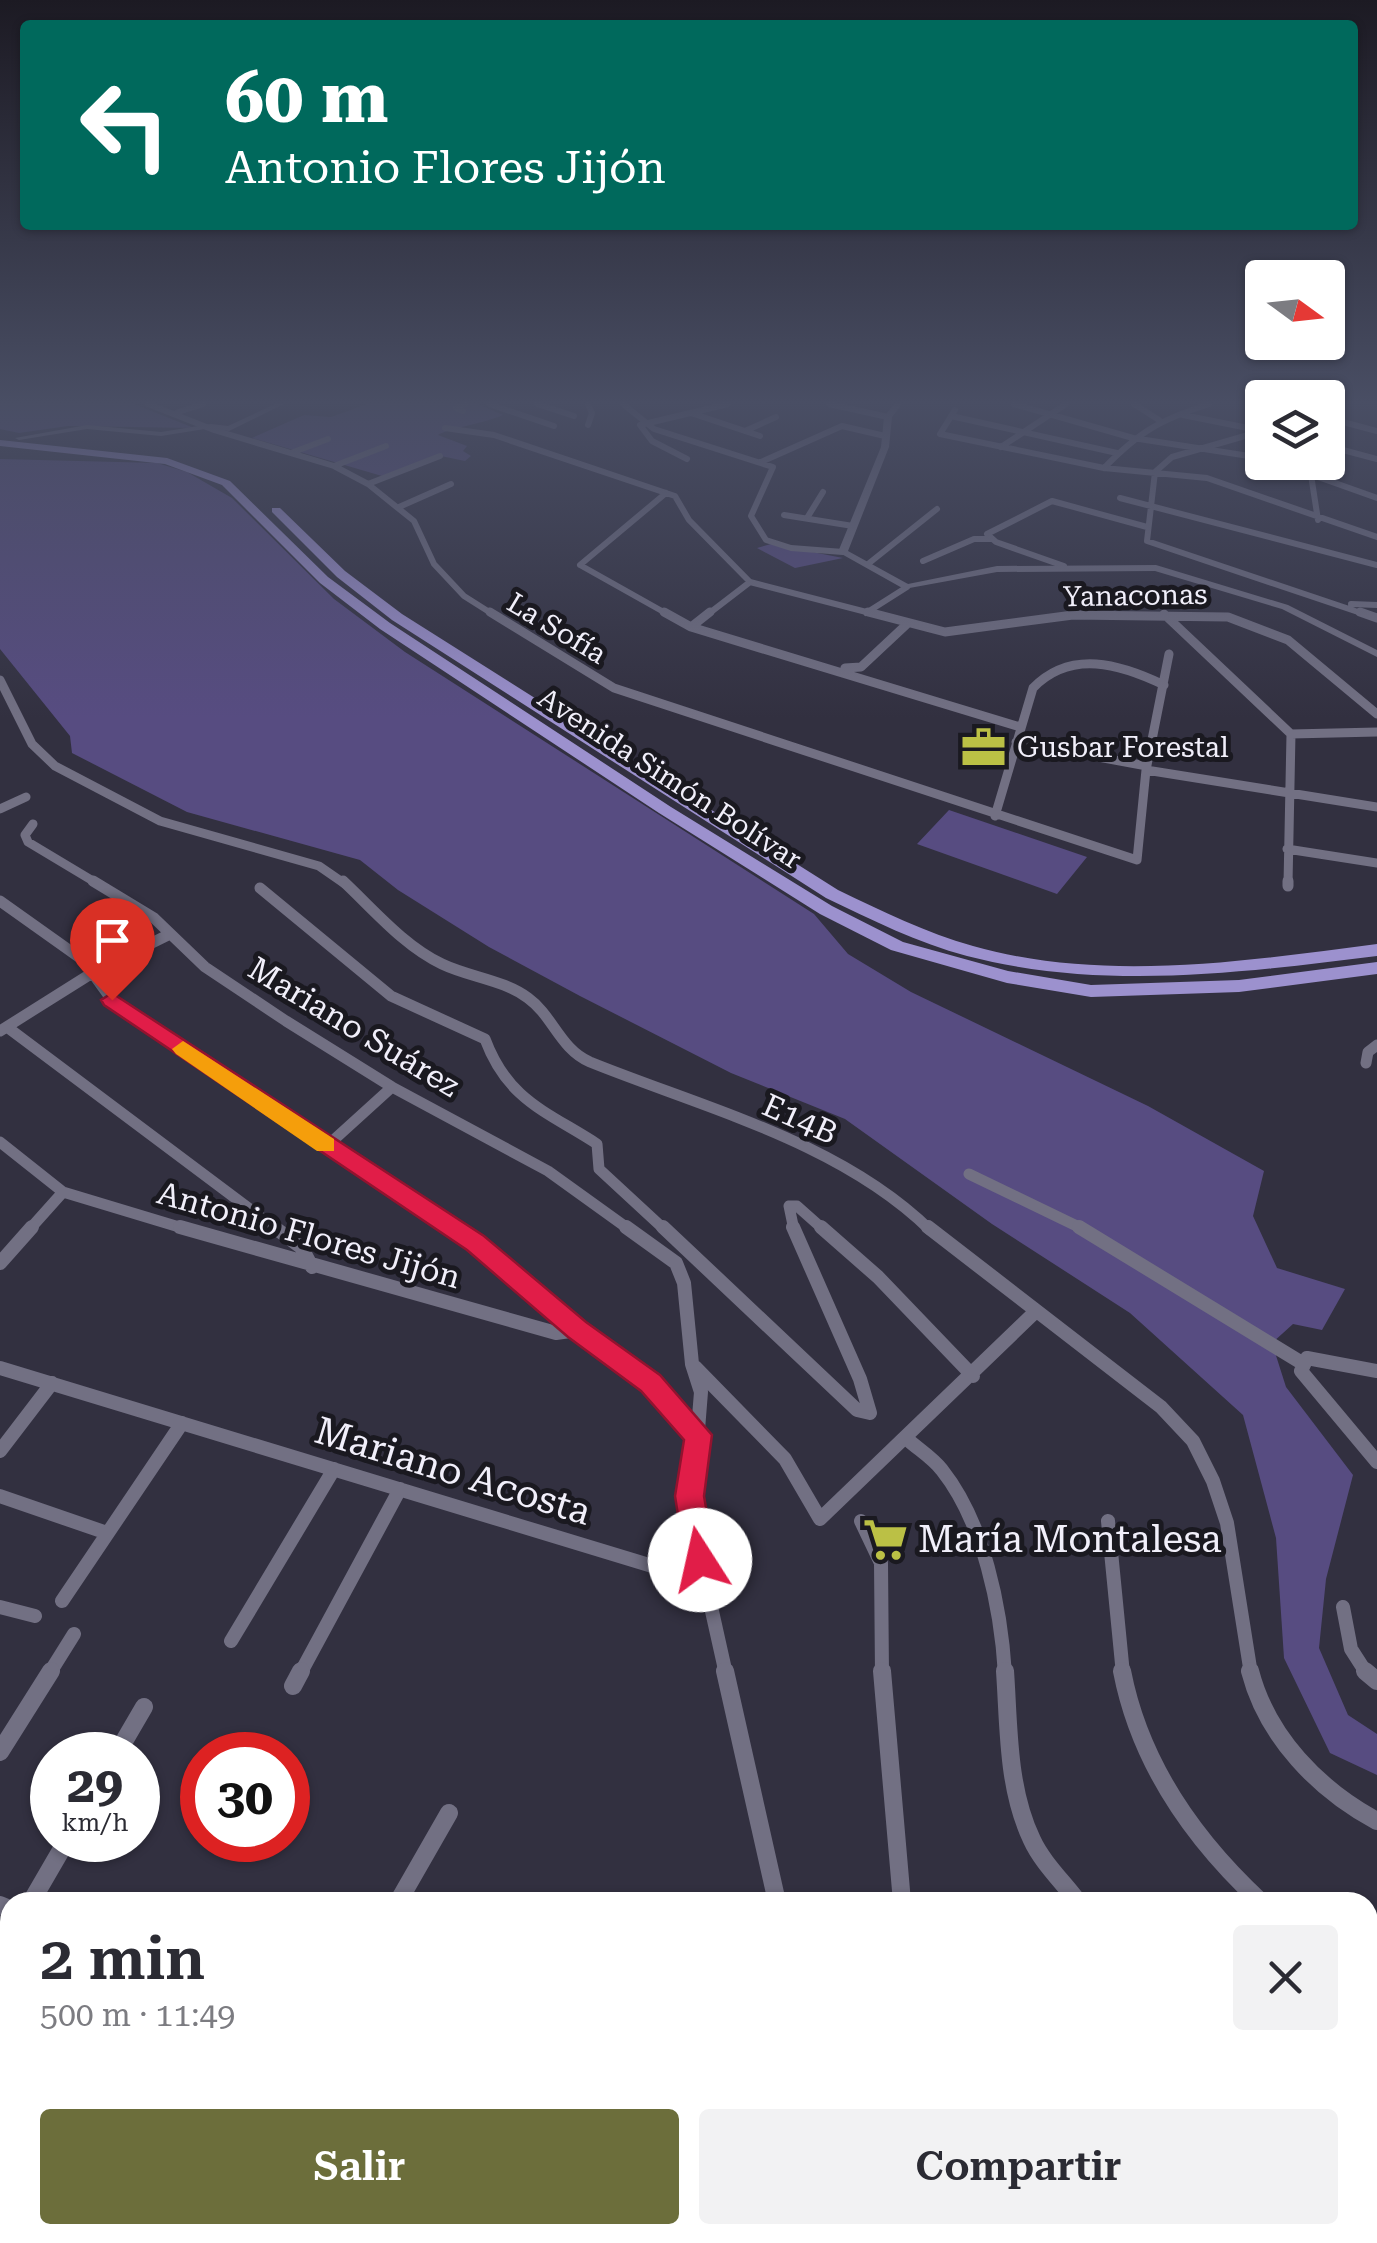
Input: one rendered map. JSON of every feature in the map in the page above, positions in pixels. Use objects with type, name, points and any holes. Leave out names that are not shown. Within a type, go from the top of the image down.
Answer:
[{"type":"highway","name":"Avenida Simón Bolívar","points":[[252,509],[324,580],[385,626],[697,830],[826,910],[897,946],[991,973],[1090,990],[1239,986],[1377,968]]},
{"type":"highway","name":"Avenida Simón Bolívar","points":[[271,509],[341,574],[397,617],[832,894],[914,934],[1008,961],[1129,975],[1234,968],[1377,950]]},
{"type":"street","name":"La Sofía","points":[[399,509],[422,531],[434,564],[464,596],[614,688],[1137,860],[1147,768]]},
{"type":"street","points":[[647,509],[580,565],[691,628],[1020,726]]},
{"type":"street","points":[[684,509],[689,520],[750,582],[691,628]]},
{"type":"street","points":[[752,509],[759,534],[776,545],[843,552],[907,586]]},
{"type":"street","points":[[807,518],[812,509]]},
{"type":"street","points":[[843,552],[859,509]]},
{"type":"street","points":[[868,564],[937,509]]},
{"type":"street","points":[[990,539],[986,534],[991,530],[1036,509]]},
{"type":"street","points":[[1080,509],[1147,527]]},
{"type":"street","points":[[1150,509],[1147,540],[1377,618]]},
{"type":"street","points":[[1165,509],[1377,565]]},
{"type":"street","points":[[1289,509],[1377,538]]},
{"type":"street","points":[[1316,509],[1318,520]]},
{"type":"street","points":[[784,515],[853,526]]},
{"type":"street","points":[[923,561],[974,539],[990,539],[1064,566]]},
{"type":"street","points":[[866,612],[907,586],[997,568],[1156,568],[1222,585],[1313,618],[1377,654]]},
{"type":"street","name":"Yanaconas","points":[[750,582],[952,633],[1073,616],[1196,613],[1262,626],[1288,640],[1377,714]]},
{"type":"street","points":[[1337,604],[1377,605]]},
{"type":"street","points":[[1164,614],[1291,734],[1377,732]]},
{"type":"street","points":[[806,662],[861,667],[907,624]]},
{"type":"street","points":[[1147,768],[1169,654]]},
{"type":"street","points":[[994,816],[1033,688],[1042,676],[1062,666],[1114,664],[1164,685]]},
{"type":"street","name":"E14B","points":[[0,680],[32,744],[55,766],[160,821],[319,866],[340,879],[417,949],[442,964],[522,994],[547,1013],[558,1037],[585,1060],[664,1087],[826,1159],[910,1210],[948,1248],[1161,1407],[1193,1441],[1227,1523],[1251,1676],[1268,1718],[1299,1760],[1340,1801],[1377,1821]]},
{"type":"street","points":[[1288,886],[1291,734]]},
{"type":"street","points":[[1016,742],[1287,794],[1377,807]]},
{"type":"street","points":[[0,809],[26,797]]},
{"type":"street","name":"Mariano Suárez","points":[[34,824],[25,835],[28,842],[154,918],[205,967],[392,1087],[548,1171],[682,1258],[857,1410],[870,1414],[874,1408],[868,1389],[849,1361],[788,1213],[789,1206],[797,1206],[878,1278],[973,1376]]},
{"type":"street","points":[[1287,849],[1377,863]]},
{"type":"street","points":[[260,888],[391,996],[485,1039],[493,1065],[506,1080],[568,1131],[595,1141],[600,1148],[599,1169],[645,1207],[682,1258],[692,1364],[701,1392],[690,1496],[705,1582],[775,1892]]},
{"type":"street","points":[[0,901],[61,941],[112,1000],[476,1243],[577,1330],[650,1383],[686,1428],[698,1435]]},
{"type":"street","points":[[168,935],[92,974],[4,1029],[302,1248],[312,1267]]},
{"type":"street","points":[[1366,1063],[1368,1052],[1377,1044]]},
{"type":"street","points":[[326,1146],[392,1087]]},
{"type":"street","name":"Antonio Flores Jijón","points":[[0,1142],[64,1192],[312,1267],[556,1333],[577,1330]]},
{"type":"street","points":[[969,1174],[1088,1232],[1302,1362],[1320,1358],[1377,1370]]},
{"type":"street","points":[[3,1255],[64,1192]]},
{"type":"street","points":[[692,1364],[785,1459],[820,1519],[1034,1314]]},
{"type":"street","points":[[1302,1362],[1306,1381],[1377,1462]]},
{"type":"street","name":"Mariano Acosta","points":[[0,1368],[705,1582]]},
{"type":"street","points":[[0,1450],[52,1384]]},
{"type":"street","points":[[62,1601],[182,1423]]},
{"type":"street","points":[[907,1439],[942,1470],[979,1542],[1001,1609],[1012,1773],[1021,1813],[1033,1843],[1070,1892]]},
{"type":"street","points":[[231,1641],[334,1469]]},
{"type":"street","points":[[293,1686],[400,1488]]},
{"type":"street","points":[[0,1496],[107,1533]]},
{"type":"street","points":[[861,1522],[881,1563],[882,1681],[901,1892]]},
{"type":"street","points":[[1108,1522],[1119,1647],[1130,1706],[1191,1826],[1226,1872],[1249,1892]]},
{"type":"street","points":[[1343,1607],[1344,1638],[1366,1675],[1377,1681]]},
{"type":"street","points":[[2,1611],[35,1616]]},
{"type":"street","points":[[0,1752],[74,1634]]},
{"type":"street","points":[[129,1732],[144,1707]]},
{"type":"street","points":[[404,1892],[448,1812]]},
{"type":"street","points":[[37,1892],[55,1862]]},
{"type":"shaded area","points":[[0,509],[243,509],[334,599],[405,652],[814,914],[848,954],[911,992],[1148,1106],[1264,1171],[1253,1216],[1277,1268],[1345,1289],[1322,1330],[1293,1324],[1272,1343],[1286,1387],[1353,1475],[1326,1579],[1319,1648],[1348,1715],[1377,1734],[1377,1775],[1330,1753],[1284,1658],[1276,1538],[1243,1415],[1130,1313],[992,1224],[845,1119],[731,1073],[580,996],[489,947],[398,890],[360,860],[187,812],[72,753],[70,736],[0,649]]},
{"type":"shaded area","points":[[771,544],[843,558],[795,568],[757,548]]},
{"type":"shaded area","points":[[949,810],[1087,857],[1057,894],[917,844]]},
{"type":"slow traffic","points":[[183,1049],[325,1145]]},
{"type":"place","name":"Gusbar Forestal","points":[[984,747]]},
{"type":"place","name":"María Montalesa","points":[[885,1539]]},
{"type":"route","points":[[112,1000],[476,1243],[577,1330],[650,1383],[670,1403],[686,1428],[698,1435],[690,1496],[700,1560]]}]
